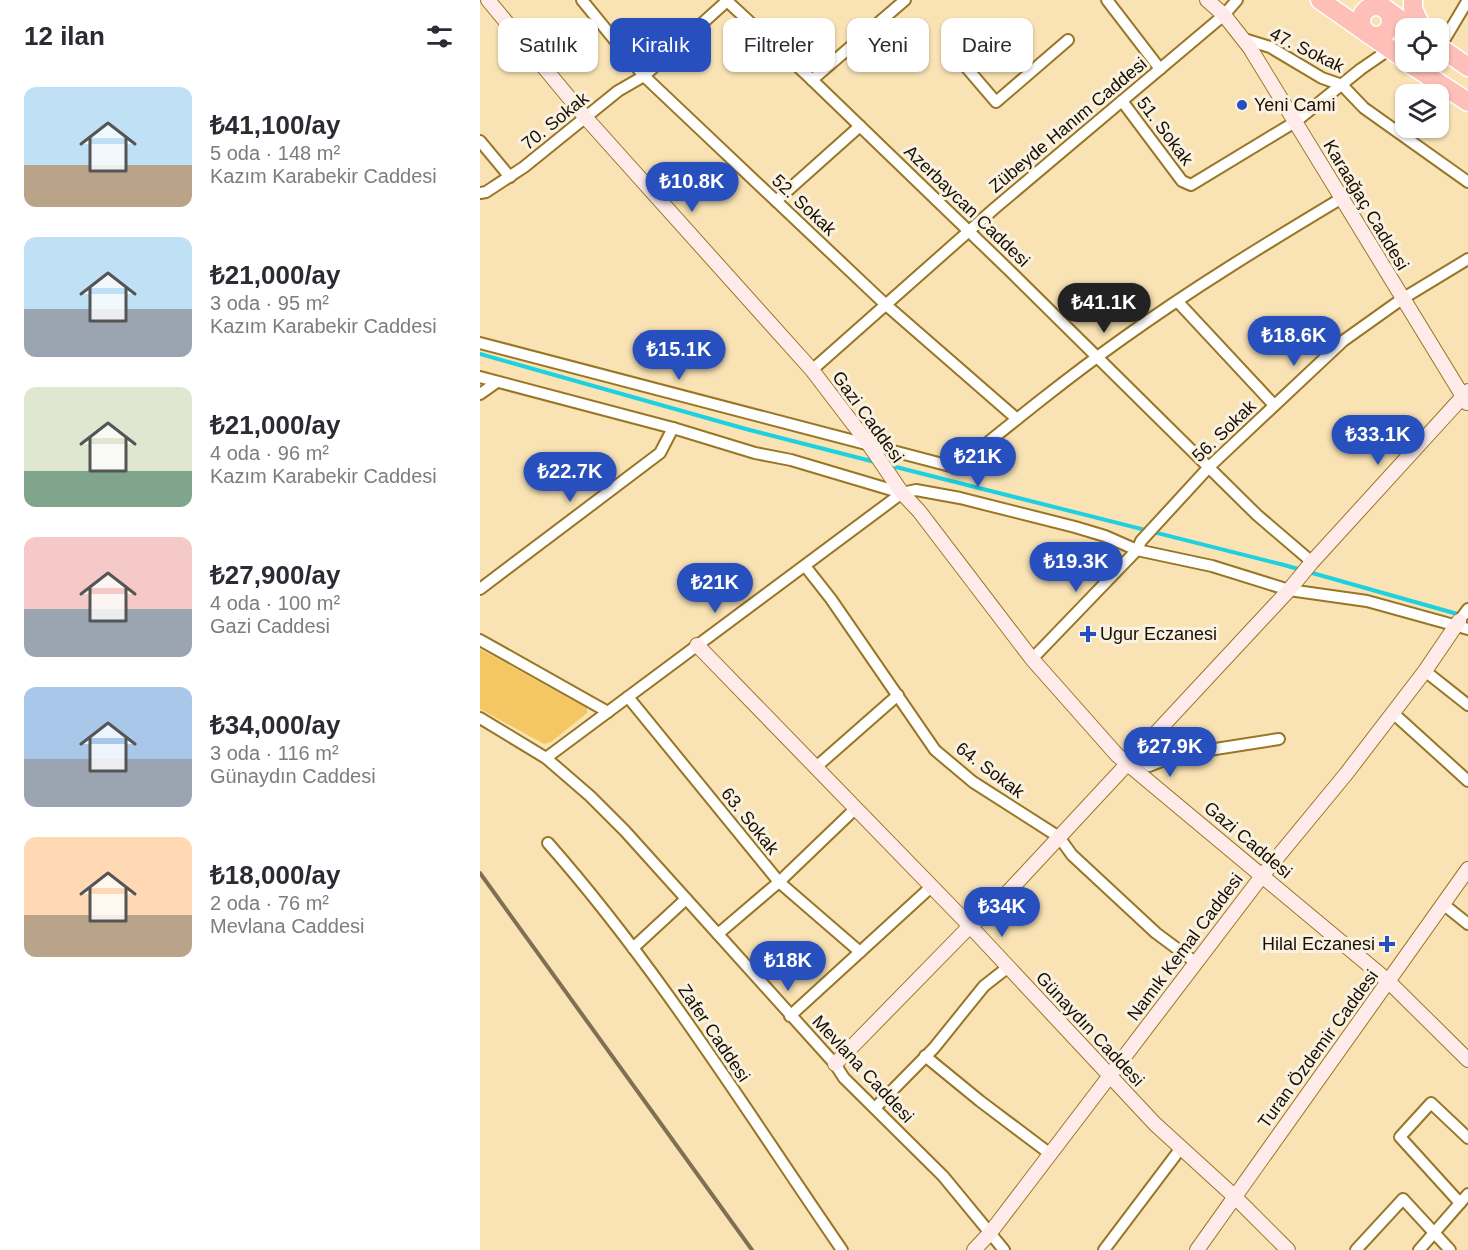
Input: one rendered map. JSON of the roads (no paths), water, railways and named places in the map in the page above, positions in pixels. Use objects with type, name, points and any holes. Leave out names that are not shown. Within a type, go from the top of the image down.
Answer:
[{"type":"highway","points":[[1320,0],[1395,53]]},
{"type":"highway","points":[[1413,0],[1413,9],[1417,18]]},
{"type":"highway","points":[[1382,9],[1386,33],[1372,36],[1365,32],[1360,19],[1382,9]]},
{"type":"highway","points":[[1382,9],[1396,18]]},
{"type":"highway","points":[[1449,54],[1468,67]]},
{"type":"highway","points":[[1423,72],[1468,102]]},
{"type":"street","name":"Gazi Caddesi","points":[[488,0],[586,117],[812,370],[870,446],[902,493],[919,511],[1032,659],[1117,755],[1132,758],[1262,876],[1388,981],[1468,1060]]},
{"type":"street","name":"52. Sokak","points":[[582,0],[644,76],[885,304],[1017,419]]},
{"type":"street","name":"70. Sokak","points":[[480,193],[486,192],[510,177],[618,91],[644,76],[727,0]]},
{"type":"street","name":"Azerbaycan Caddesi","points":[[727,0],[969,231],[1257,515],[1312,562]]},
{"type":"street","points":[[812,80],[905,0]]},
{"type":"street","points":[[1107,0],[1160,69]]},
{"type":"street","name":"Karaağaç Caddesi","points":[[1207,0],[1224,15],[1244,39],[1402,299],[1466,398]]},
{"type":"street","name":"Zübeyde Hanım Caddesi","points":[[812,370],[969,231],[1224,15],[1237,0]]},
{"type":"street","points":[[1449,31],[1468,0]]},
{"type":"street","name":"47. Sokak","points":[[1244,39],[1270,47],[1322,78],[1342,85],[1364,108],[1468,182]]},
{"type":"street","points":[[1033,70],[1068,40]]},
{"type":"street","name":"51. Sokak","points":[[1122,101],[1182,181],[1191,185],[1295,122],[1390,50]]},
{"type":"street","points":[[970,72],[996,102],[1031,72]]},
{"type":"street","points":[[776,201],[860,126]]},
{"type":"street","points":[[480,141],[510,177]]},
{"type":"street","points":[[480,343],[954,467],[960,465],[1098,357],[1262,246],[1342,198]]},
{"type":"street","name":"56. Sokak","points":[[1032,659],[1209,467],[1342,341],[1402,299],[1468,259]]},
{"type":"street","points":[[1178,302],[1274,405]]},
{"type":"street","points":[[480,377],[755,453],[791,460],[902,493]]},
{"type":"street","points":[[480,394],[496,382]]},
{"type":"street","points":[[835,1064],[970,926],[995,906],[1466,398]]},
{"type":"street","points":[[480,589],[660,453],[673,429]]},
{"type":"street","points":[[546,758],[902,493],[916,490],[960,498],[1075,527],[1212,566],[1461,625]]},
{"type":"street","name":"64. Sokak","points":[[805,567],[831,599],[935,750],[973,782],[1059,837],[1072,855],[1156,933],[1195,962]]},
{"type":"street","name":"Namık Kemal Caddesi","points":[[974,1250],[990,1233],[1262,876],[1346,774],[1461,625],[1468,609]]},
{"type":"street","points":[[480,640],[608,712]]},
{"type":"street","name":"Günaydın Caddesi","points":[[697,645],[970,926],[1155,1124],[1234,1196],[1288,1250]]},
{"type":"street","points":[[1425,671],[1468,705]]},
{"type":"street","points":[[815,768],[898,695]]},
{"type":"street","name":"63. Sokak","points":[[628,697],[779,882],[860,952]]},
{"type":"street","points":[[1393,713],[1468,781]]},
{"type":"street","name":"Mevlana Caddesi","points":[[480,718],[546,758],[590,796],[625,831],[835,1064],[844,1078],[943,1176],[1004,1250]]},
{"type":"street","points":[[1132,758],[1149,766],[1177,755],[1280,739]]},
{"type":"street","points":[[718,934],[779,882],[855,809]]},
{"type":"street","name":"Zafer Caddesi","points":[[548,843],[633,948],[702,1041],[842,1250]]},
{"type":"street","name":"Turan Özdemir Caddesi","points":[[1197,1250],[1468,869]]},
{"type":"street","points":[[790,1016],[931,887]]},
{"type":"street","points":[[633,948],[686,899]]},
{"type":"street","points":[[1443,904],[1468,924]]},
{"type":"street","points":[[875,1108],[925,1056],[984,986],[1007,968]]},
{"type":"street","points":[[925,1056],[1049,1153]]},
{"type":"street","points":[[1460,1203],[1400,1137],[1431,1103],[1468,1138]]},
{"type":"street","points":[[1104,1250],[1181,1148]]},
{"type":"street","points":[[1419,1250],[1468,1194]]},
{"type":"street","points":[[1356,1250],[1403,1199],[1450,1250]]},
{"type":"waterway","points":[[480,354],[746,429],[875,462]]},
{"type":"waterway","points":[[888,465],[1284,565],[1461,615]]},
{"type":"railway","points":[[480,873],[752,1250]]},
{"type":"place","name":"Yeni Cami","points":[[1242,105]]},
{"type":"place","name":"Ugur Eczanesi","points":[[1088,634]]},
{"type":"place","name":"Hilal Eczanesi","points":[[1387,944]]}]
